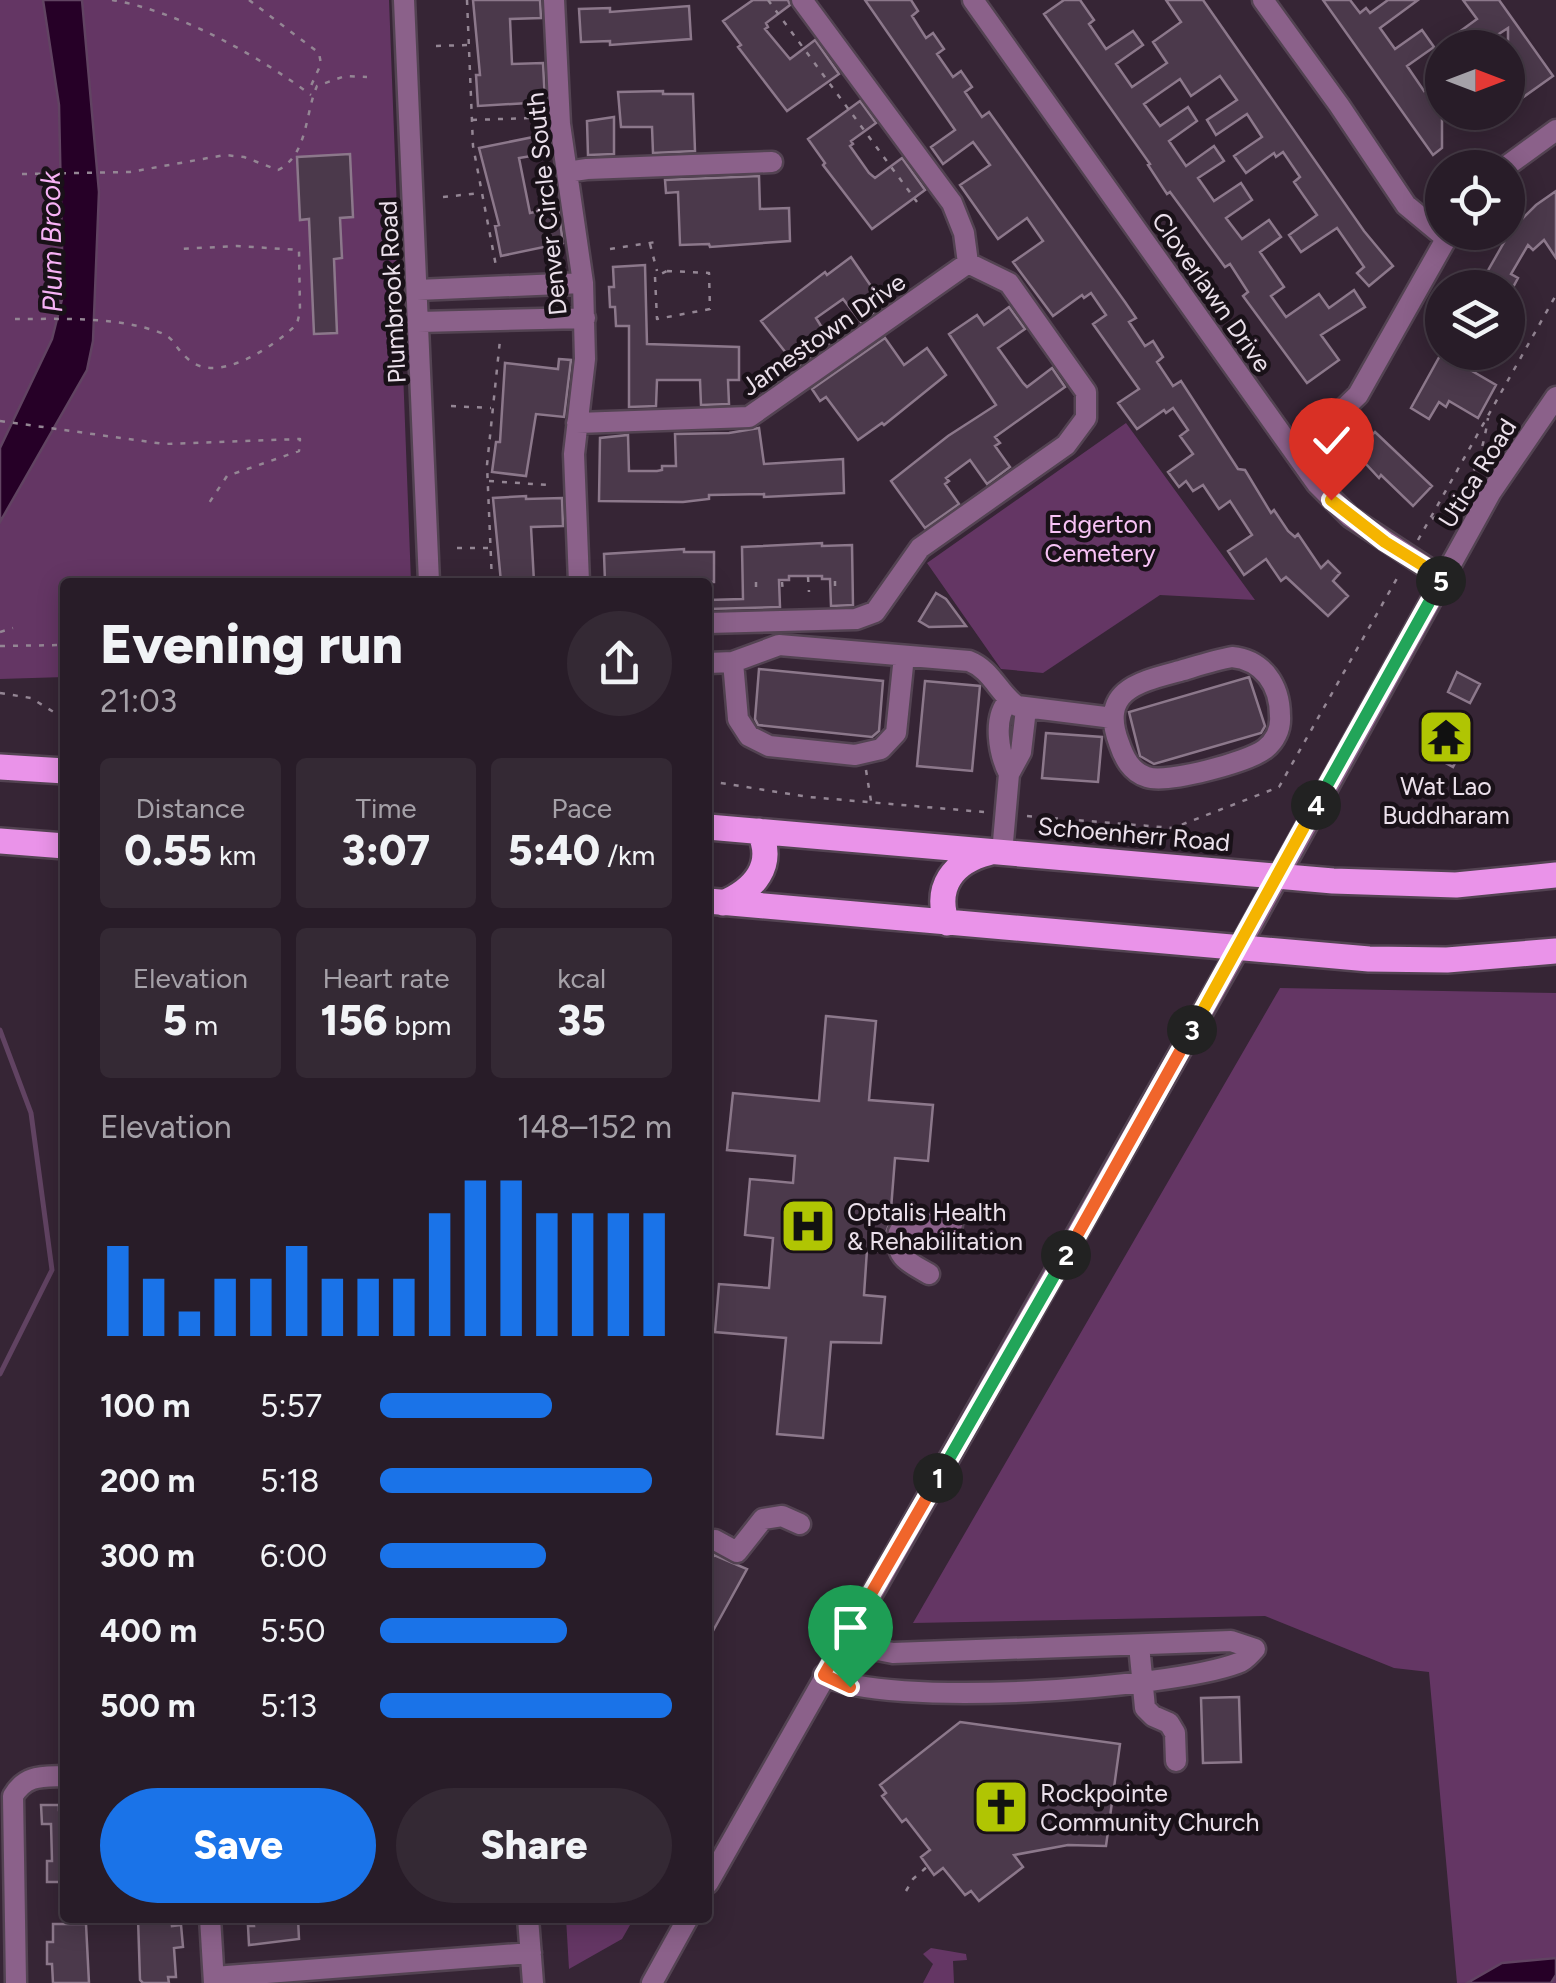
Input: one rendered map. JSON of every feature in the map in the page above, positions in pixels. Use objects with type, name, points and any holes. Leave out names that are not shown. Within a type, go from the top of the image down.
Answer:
[{"type":"main road","points":[[0,767],[60,771]]},
{"type":"main road","name":"Schoenherr Road","points":[[712,827],[1420,885],[1482,884],[1556,875]]},
{"type":"main road","points":[[715,902],[746,892],[762,874],[766,850],[759,832]]},
{"type":"main road","points":[[0,841],[60,846]]},
{"type":"main road","points":[[947,922],[942,893],[951,874],[969,860],[997,852]]},
{"type":"main road","points":[[715,902],[1368,959],[1447,960],[1556,950]]},
{"type":"street","name":"Plumbrook Road","points":[[404,0],[429,578]]},
{"type":"street","name":"Denver Circle South","points":[[554,0],[560,124],[583,283],[584,359],[574,454],[579,578]]},
{"type":"street","points":[[712,623],[856,619],[875,612],[920,548],[1066,445],[1082,425],[1088,409],[1082,385],[1009,283],[968,262],[964,233],[952,204],[802,0]]},
{"type":"street","points":[[1263,0],[1406,206],[1425,220]]},
{"type":"street","name":"Cloverlawn Drive","points":[[982,3],[1318,484],[1350,518],[1443,578]]},
{"type":"street","points":[[1525,153],[1556,130]]},
{"type":"street","points":[[567,172],[586,168],[772,162]]},
{"type":"street","points":[[1294,449],[1358,395],[1440,250]]},
{"type":"street","name":"Jamestown Drive","points":[[576,423],[749,417],[968,262]]},
{"type":"street","points":[[418,290],[583,283]]},
{"type":"street","points":[[419,322],[584,318]]},
{"type":"street","name":"Utica Road","points":[[712,1876],[1239,948],[1491,492],[1556,397]]},
{"type":"street","points":[[712,662],[734,662],[779,645],[977,664],[1017,704]]},
{"type":"street","points":[[734,662],[738,719],[749,736],[768,746],[864,754],[881,748],[896,733],[904,656]]},
{"type":"street","points":[[1232,658],[1251,660],[1264,670],[1273,684],[1280,716],[1274,740],[1256,754],[1161,780],[1140,774],[1130,766],[1113,718],[1119,699],[1133,686],[1232,658]]},
{"type":"street","points":[[997,852],[1009,774],[999,749],[1002,708],[1017,704],[1113,718]]},
{"type":"street","points":[[929,1274],[900,1256],[899,1232],[912,1223],[952,1225]]},
{"type":"street","points":[[716,1540],[738,1552],[762,1519],[782,1516],[800,1524]]},
{"type":"street","points":[[824,1675],[850,1687],[950,1694],[1141,1683],[1242,1663],[1255,1649],[1230,1641],[893,1654],[844,1639]]},
{"type":"street","points":[[1139,1645],[1145,1708],[1170,1723],[1176,1733],[1176,1761]]},
{"type":"street","points":[[16,1983],[12,1808],[18,1787],[32,1778],[60,1776]]},
{"type":"street","points":[[210,1923],[214,1980],[530,1953]]},
{"type":"street","points":[[528,1923],[533,1983]]},
{"type":"street","points":[[652,1983],[685,1923]]},
{"type":"path","points":[[112,0],[158,12],[243,50],[312,96]]},
{"type":"path","points":[[249,0],[320,53],[321,64],[308,92]]},
{"type":"path","points":[[467,0],[473,146],[497,270]]},
{"type":"path","points":[[768,0],[917,202]]},
{"type":"path","points":[[436,46],[468,44]]},
{"type":"path","points":[[22,174],[149,170],[225,155],[244,157],[278,170],[286,166],[302,139],[317,86],[327,81],[368,77]]},
{"type":"path","points":[[472,120],[531,118]]},
{"type":"path","points":[[443,197],[482,192]]},
{"type":"path","points":[[610,249],[656,242]]},
{"type":"path","points":[[650,243],[658,273],[656,319],[710,310],[708,273],[658,273]]},
{"type":"path","points":[[15,319],[134,325],[170,335],[188,359],[211,368],[250,359],[297,324],[299,250],[237,246],[180,249]]},
{"type":"path","points":[[646,295],[656,295]]},
{"type":"path","points":[[1414,548],[1556,295]]},
{"type":"path","points":[[492,578],[486,480],[500,337]]},
{"type":"path","points":[[451,406],[492,408]]},
{"type":"path","points":[[1430,520],[1458,498],[1484,450],[1488,418]]},
{"type":"path","points":[[0,421],[164,444],[300,439],[298,451],[227,476],[209,503]]},
{"type":"path","points":[[486,480],[548,485]]},
{"type":"path","points":[[458,548],[490,548]]},
{"type":"path","points":[[1027,816],[1173,828],[1280,788],[1404,567]]},
{"type":"path","points":[[808,576],[809,592]]},
{"type":"path","points":[[835,580],[835,591]]},
{"type":"path","points":[[756,581],[756,594]]},
{"type":"path","points":[[782,581],[782,593]]},
{"type":"path","points":[[0,632],[14,628]]},
{"type":"path","points":[[0,646],[60,645]]},
{"type":"path","points":[[0,693],[31,698],[60,716]]},
{"type":"path","points":[[864,754],[872,803]]},
{"type":"path","points":[[712,782],[808,797],[994,813]]},
{"type":"path","points":[[906,1891],[928,1866]]},
{"type":"green space","points":[[0,0],[389,0],[411,578],[60,578],[60,677],[0,679]]},
{"type":"green space","name":"Edgerton Cemetery","points":[[1126,423],[1255,600],[1160,595],[1043,673],[1001,669],[927,563]]},
{"type":"green space","points":[[1280,988],[1556,993],[1556,1983],[1457,1983],[1429,1672],[1394,1668],[1265,1616],[913,1623]]},
{"type":"green space","points":[[566,1923],[631,1923],[622,1939],[569,1969]]},
{"type":"green space","points":[[931,1948],[966,1954],[967,1960],[953,1961],[954,1983],[923,1983],[933,1964],[923,1954]]},
{"type":"shaded area","points":[[43,0],[82,0],[99,192],[93,341],[87,370],[0,522],[0,448],[52,339],[63,295],[59,105]]},
{"type":"shaded area","points":[[1556,1958],[1556,1975],[1551,1983],[1467,1983],[1502,1963]]},
{"type":"building","points":[[473,0],[540,0],[541,18],[510,19],[512,64],[543,63],[545,102],[478,106],[476,75],[480,75]]},
{"type":"building","points":[[753,0],[788,0],[790,5],[766,23],[765,29],[790,59],[815,40],[839,74],[787,111],[723,21]]},
{"type":"building","points":[[865,0],[911,0],[918,11],[912,16],[926,38],[933,33],[944,49],[937,54],[953,77],[961,71],[972,87],[965,92],[982,117],[989,112],[1125,302],[1136,318],[1129,322],[1145,346],[1153,341],[1163,357],[1157,362],[1173,386],[1181,381],[1271,513],[1274,510],[1295,537],[1298,534],[1321,568],[1328,561],[1340,573],[1333,581],[1348,596],[1328,616],[1286,577],[1281,581],[1266,559],[1244,575],[1228,551],[1252,535],[1230,501],[1219,509],[1203,485],[1193,491],[1186,481],[1179,487],[1168,472],[1193,454],[1180,436],[1188,430],[1173,408],[1137,429],[1118,403],[1139,389],[1093,324],[1106,315],[1091,293],[1053,316],[1013,262],[1043,241],[1027,218],[998,239],[960,185],[990,165],[973,142],[943,164],[931,147],[955,130]]},
{"type":"building","points":[[1064,0],[1080,0],[1094,20],[1089,24],[1106,49],[1133,31],[1143,45],[1116,64],[1132,87],[1167,63],[1153,42],[1181,22],[1166,0],[1203,0],[1364,231],[1393,266],[1369,286],[1357,273],[1364,267],[1337,228],[1301,252],[1289,235],[1317,215],[1294,182],[1300,177],[1283,152],[1276,157],[1274,153],[1246,173],[1234,156],[1262,137],[1247,114],[1216,135],[1207,120],[1237,100],[1220,76],[1191,96],[1180,79],[1144,104],[1160,126],[1188,107],[1197,121],[1169,141],[1186,166],[1214,146],[1224,161],[1198,178],[1214,201],[1241,183],[1252,200],[1226,218],[1242,239],[1269,220],[1281,237],[1260,252],[1284,287],[1271,296],[1286,317],[1319,294],[1329,308],[1354,290],[1365,307],[1321,335],[1339,360],[1307,383],[1243,296],[1248,292],[1230,264],[1225,267],[1170,192],[1167,194],[1044,14]]},
{"type":"building","points":[[1323,0],[1350,0],[1360,13],[1366,8],[1370,13],[1388,0],[1418,0],[1380,28],[1395,49],[1422,30],[1425,34],[1425,53],[1407,66],[1425,90],[1425,130],[1442,130],[1442,148],[1429,150]]},
{"type":"building","points":[[1463,0],[1499,0],[1520,30],[1462,30],[1477,19]]},
{"type":"building","points":[[689,6],[691,39],[610,45],[610,41],[581,42],[579,9],[610,8],[610,12]]},
{"type":"building","points":[[1525,37],[1553,76],[1525,96]]},
{"type":"building","points":[[618,92],[693,94],[695,151],[653,153],[652,127],[621,127]]},
{"type":"building","points":[[860,101],[876,123],[851,141],[850,146],[869,173],[875,178],[902,158],[925,190],[872,229],[808,139]]},
{"type":"building","points":[[614,117],[614,154],[588,155],[587,121]]},
{"type":"building","points":[[548,134],[550,153],[519,158],[530,213],[558,207],[563,243],[501,256],[495,226],[499,225],[479,148]]},
{"type":"building","points":[[350,154],[353,217],[340,218],[342,258],[334,259],[337,333],[314,334],[309,219],[300,220],[297,157]]},
{"type":"building","points":[[759,176],[760,209],[789,208],[790,241],[710,247],[680,245],[678,192],[666,193],[665,180]]},
{"type":"building","points":[[1556,191],[1556,258],[1544,240],[1533,250],[1528,245],[1513,270],[1488,270],[1500,250],[1525,250],[1525,216]]},
{"type":"building","points":[[851,257],[884,305],[861,322],[843,299],[816,318],[831,342],[797,367],[761,321]]},
{"type":"building","points":[[645,265],[647,344],[739,347],[739,380],[728,380],[729,404],[701,405],[700,380],[657,380],[656,406],[629,407],[629,326],[616,326],[609,287],[614,287],[613,267]]},
{"type":"building","points":[[1009,307],[1025,329],[998,348],[1027,387],[1052,368],[1065,387],[995,437],[1000,443],[995,446],[1010,467],[987,484],[970,460],[946,478],[949,481],[945,484],[959,504],[925,528],[891,481],[948,436],[996,405],[949,334],[977,315],[984,325]]},
{"type":"building","points":[[885,338],[904,365],[927,348],[946,375],[884,425],[858,440],[826,397],[820,401],[812,389]]},
{"type":"building","points":[[559,359],[571,360],[564,417],[536,414],[526,476],[492,472],[496,442],[500,442],[505,363],[558,369]]},
{"type":"building","points":[[1432,370],[1470,370],[1496,385],[1478,418],[1449,401],[1446,407],[1439,402],[1429,419],[1411,408]]},
{"type":"building","points":[[759,428],[764,464],[843,459],[844,493],[709,495],[709,499],[683,502],[599,501],[600,438],[628,435],[629,471],[657,471],[662,466],[676,466],[675,434]]},
{"type":"building","points":[[1375,432],[1432,486],[1413,506],[1354,451]]},
{"type":"building","points":[[493,498],[562,498],[563,526],[531,527],[534,578],[501,578]]},
{"type":"building","points":[[852,545],[853,605],[831,606],[830,579],[789,576],[789,580],[779,580],[780,607],[712,609],[712,600],[743,599],[742,547]]},
{"type":"building","points":[[684,549],[714,552],[714,582],[712,578],[605,578],[604,554]]},
{"type":"building","points":[[936,593],[946,599],[966,626],[929,627],[919,621]]},
{"type":"building","points":[[759,669],[883,681],[879,731],[872,737],[758,725],[755,719]]},
{"type":"building","points":[[1457,672],[1480,684],[1470,703],[1448,692]]},
{"type":"building","points":[[1249,677],[1265,726],[1261,733],[1154,764],[1140,756],[1129,712]]},
{"type":"building","points":[[925,681],[980,686],[972,771],[917,766]]},
{"type":"building","points":[[1444,728],[1467,740],[1453,767],[1431,755]]},
{"type":"building","points":[[1046,733],[1102,737],[1098,782],[1042,778]]},
{"type":"building","name":"Optalis Health & Rehabilitation","points":[[826,1016],[876,1021],[869,1100],[933,1105],[928,1161],[895,1158],[885,1252],[867,1250],[864,1295],[885,1297],[881,1343],[831,1342],[823,1438],[777,1434],[786,1338],[715,1332],[719,1284],[769,1288],[773,1238],[745,1235],[750,1179],[793,1183],[795,1156],[727,1150],[733,1093],[819,1101]]},
{"type":"building","points":[[714,1555],[747,1569],[712,1633]]},
{"type":"building","points":[[1239,1697],[1241,1762],[1203,1763],[1201,1698]]},
{"type":"building","name":"Rockpointe Community Church","points":[[960,1722],[1120,1744],[1106,1846],[1068,1845],[1014,1855],[1023,1867],[979,1901],[971,1891],[965,1895],[943,1868],[934,1875],[921,1857],[930,1850],[882,1796],[886,1793],[880,1785]]},
{"type":"building","points":[[41,1805],[59,1805],[60,1882],[47,1882],[47,1861],[52,1861],[51,1824],[42,1824]]},
{"type":"building","points":[[138,1923],[181,1925],[183,1947],[174,1948],[176,1977],[168,1977],[169,1983],[140,1980]]},
{"type":"building","points":[[254,1923],[298,1923],[299,1939],[249,1945],[248,1926]]},
{"type":"building","points":[[53,1924],[86,1924],[89,1983],[53,1983],[52,1964],[47,1964],[47,1942],[53,1942]]},
{"type":"waterway","name":"Plum Brook","points":[[0,1030],[31,1113],[52,1270],[0,1374]]},
{"type":"place","name":"Wat Lao Buddharam","points":[[1446,737]]},
{"type":"place","name":"Optalis Health & Rehabilitation","points":[[808,1226]]},
{"type":"place","name":"Rockpointe Community Church","points":[[1001,1807]]},
{"type":"route","points":[[850,1687],[824,1675],[1214,993],[1443,578],[1350,518],[1331,500]]}]
